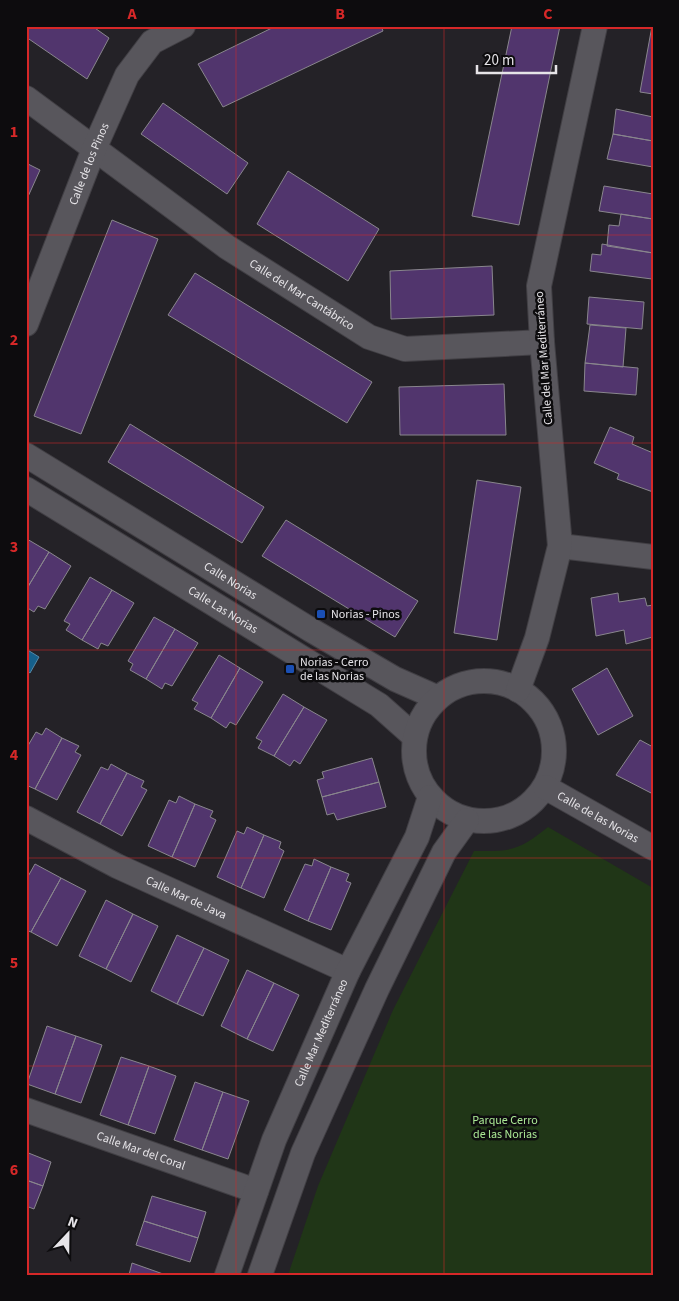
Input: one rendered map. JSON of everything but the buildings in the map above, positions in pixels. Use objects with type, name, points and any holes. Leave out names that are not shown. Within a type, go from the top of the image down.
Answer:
[{"type":"street","name":"Calle de los Pinos","points":[[26,324],[94,149],[126,76],[152,42],[183,26]]},
{"type":"street","name":"Calle del Mar Mediterráneo","points":[[518,690],[537,638],[560,546],[542,342],[539,286],[596,26]]},
{"type":"street","name":"Calle del Mar Cantábrico","points":[[26,98],[227,247],[369,337],[405,349],[542,342]]},
{"type":"street","name":"Calle Norias","points":[[26,455],[311,630],[395,679],[438,698]]},
{"type":"street","name":"Calle Las Norias","points":[[26,489],[378,705],[415,738]]},
{"type":"street","points":[[560,546],[653,556]]},
{"type":"street","points":[[477,682],[498,683],[518,690],[536,704],[548,722],[554,744],[553,766],[545,787],[531,804],[512,816],[490,822],[468,820],[447,811],[430,797],[417,772],[414,758],[415,738],[423,716],[438,698],[456,687],[477,682]]},
{"type":"street","name":"Calle de las Norias","points":[[545,787],[653,848]]},
{"type":"street","name":"Calle Mar Mediterráneo","points":[[227,1275],[274,1140],[348,971],[417,837],[430,797]]},
{"type":"street","name":"Calle Mar de Java","points":[[26,818],[117,866],[348,971]]},
{"type":"street","points":[[260,1275],[303,1153],[377,989],[444,852],[468,820]]},
{"type":"street","name":"Calle Mar del Coral","points":[[26,1110],[256,1192]]},
{"type":"green space","name":"Parque Cerro de las Norias","points":[[548,827],[653,888],[653,1275],[288,1275],[318,1186],[393,1010],[474,851],[499,851],[514,848],[528,842]]},
{"type":"water","points":[[26,649],[39,657],[30,673],[26,670]]},
{"type":"place","name":"Norias - Pinos","points":[[321,614]]},
{"type":"place","name":"Norias - Cerro de las Norias","points":[[290,669]]}]
